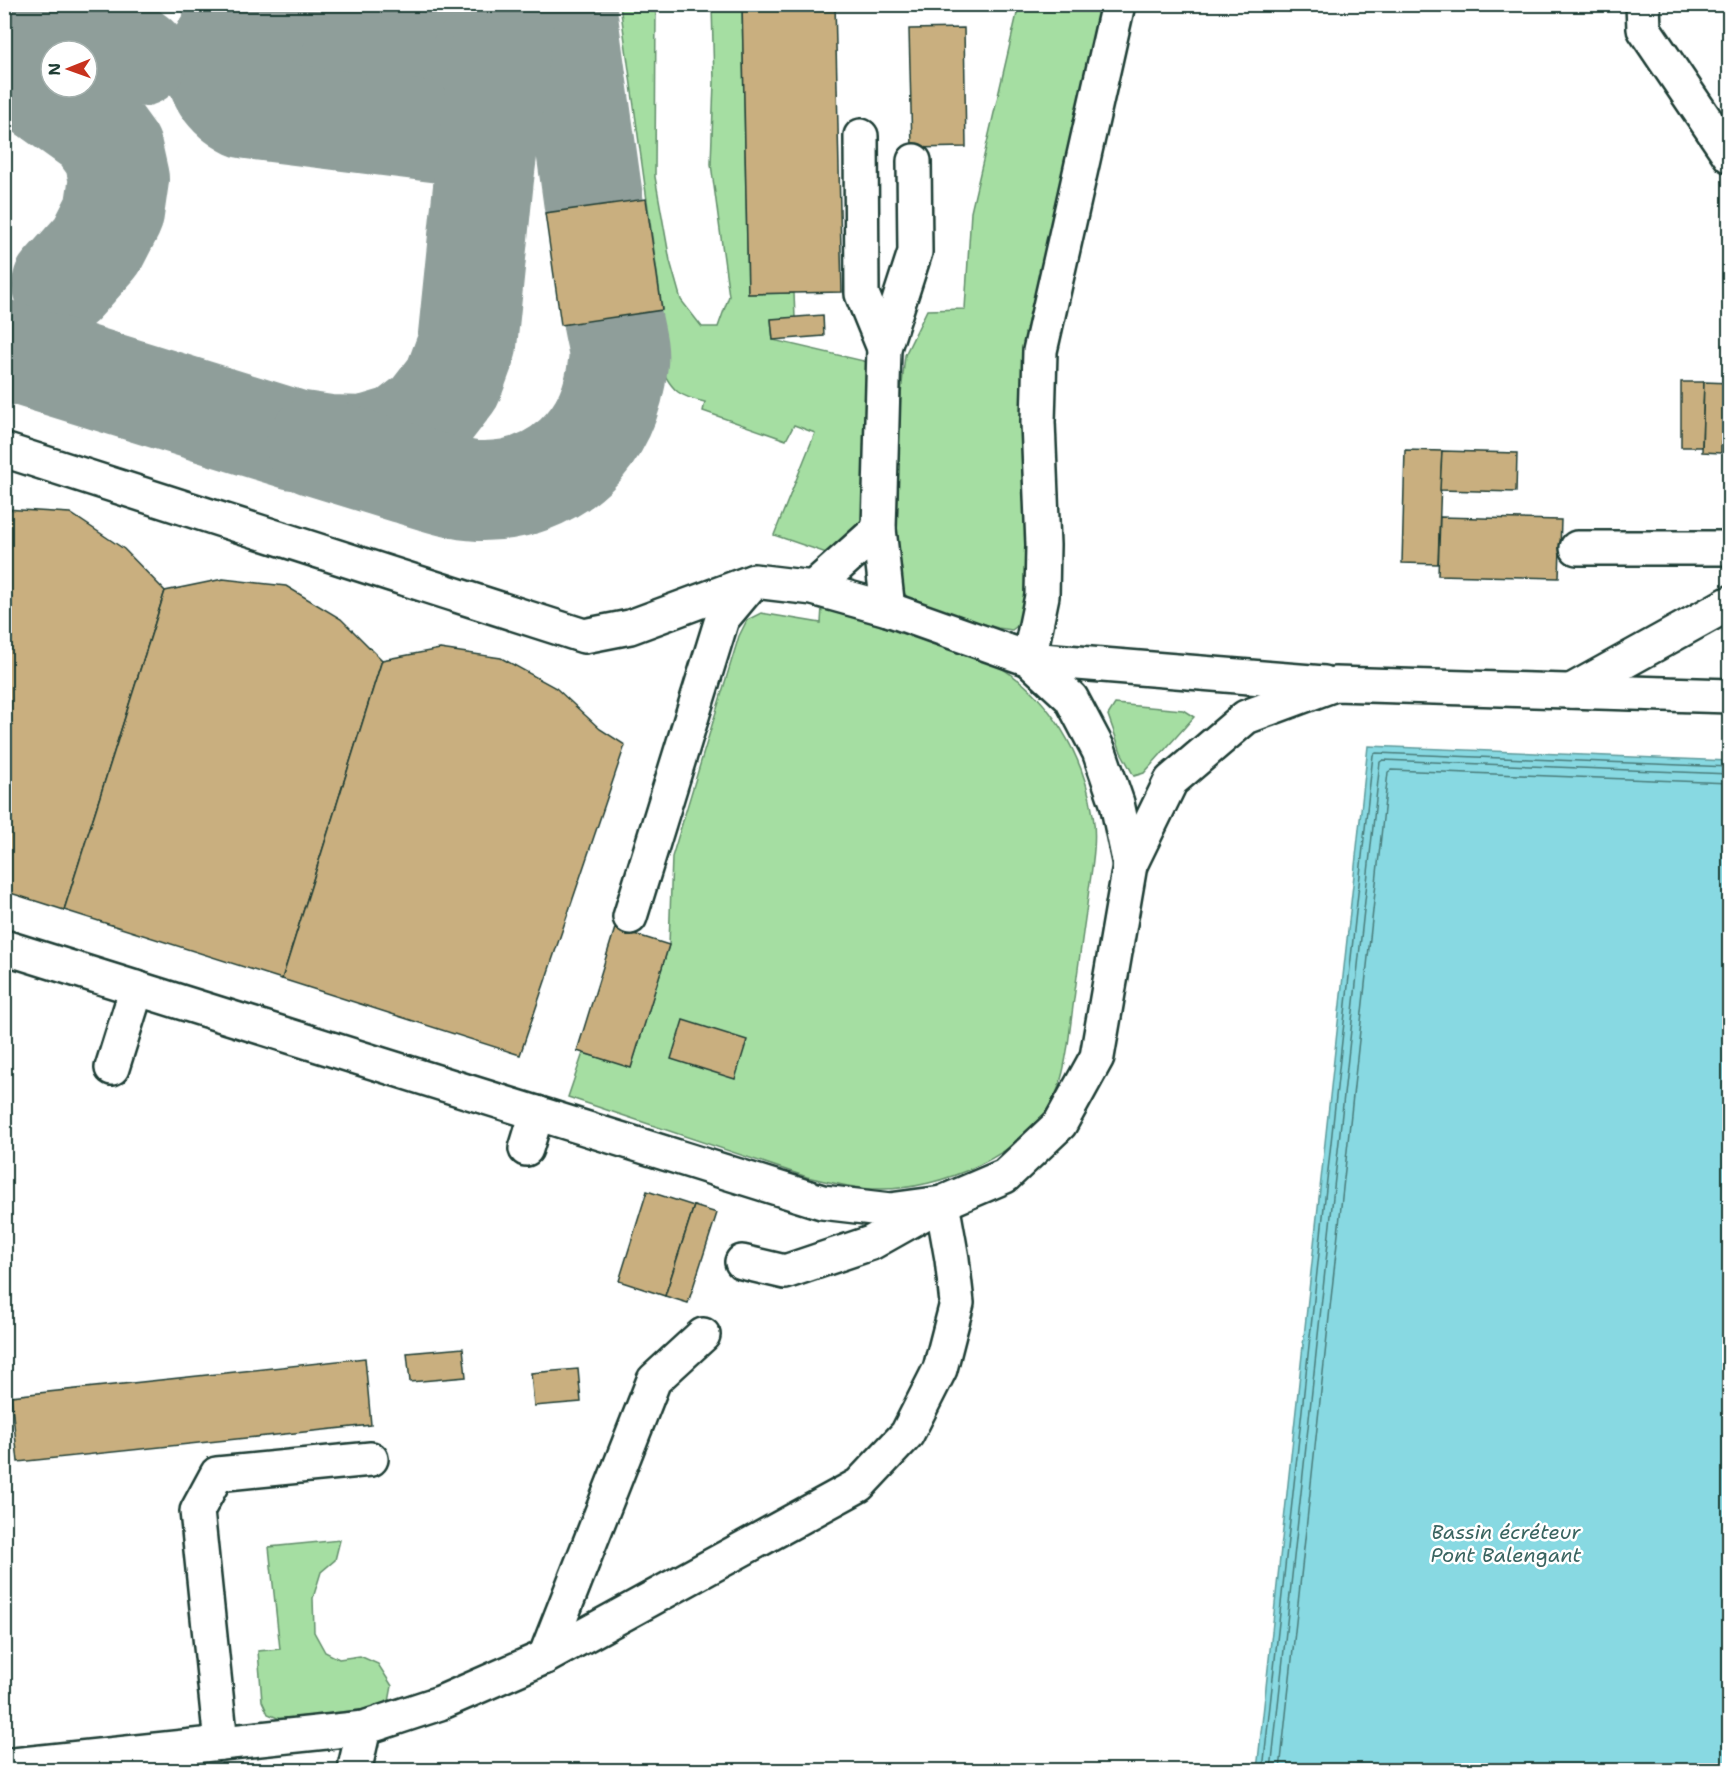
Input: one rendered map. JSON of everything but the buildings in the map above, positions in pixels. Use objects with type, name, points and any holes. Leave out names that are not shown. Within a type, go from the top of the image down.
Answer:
[{"type":"lane","points":[[1029,659],[1042,596],[1043,544],[1038,422],[1040,351],[1118,4]]},
{"type":"lane","points":[[1637,13],[1730,156]]},
{"type":"lane","points":[[861,136],[862,294],[884,348]]},
{"type":"lane","points":[[888,609],[879,529],[884,348],[915,252],[914,161]]},
{"type":"lane","points":[[4,450],[584,636],[630,627],[754,581],[813,588],[888,609],[1029,659],[1335,684],[1730,696]]},
{"type":"lane","points":[[813,588],[879,529]]},
{"type":"lane","points":[[1577,548],[1730,548]]},
{"type":"lane","points":[[630,917],[722,619],[754,581]]},
{"type":"lane","points":[[1571,692],[1730,603]]},
{"type":"lane","points":[[1029,659],[1071,698],[1098,751],[1117,803],[1130,866]]},
{"type":"lane","points":[[742,1262],[785,1272],[871,1243],[942,1203],[1005,1176],[1060,1124],[1097,1057],[1130,866],[1171,781],[1246,717],[1335,684]]},
{"type":"lane","points":[[4,947],[822,1202],[890,1210],[942,1203]]},
{"type":"lane","points":[[112,1068],[137,988]]},
{"type":"lane","points":[[526,1149],[537,1113]]},
{"type":"lane","points":[[4,1766],[96,1764],[221,1743],[364,1728],[440,1703],[545,1657],[859,1485],[907,1434],[940,1369],[957,1303],[942,1203]]},
{"type":"lane","points":[[545,1657],[654,1380],[703,1335]]},
{"type":"lane","points":[[221,1743],[196,1511],[217,1474],[371,1459]]},
{"type":"lane","points":[[356,1762],[364,1728]]},
{"type":"green space","points":[[620,5],[656,5],[655,177],[670,261],[681,300],[702,327],[718,327],[729,296],[711,164],[714,82],[712,5],[742,5],[748,294],[794,293],[795,318],[771,320],[773,340],[868,362],[862,532],[835,556],[774,535],[815,433],[794,425],[786,440],[703,411],[705,402],[678,392],[665,376],[661,366],[654,344],[649,312],[662,309]]},
{"type":"green space","points":[[1019,5],[1103,5],[1030,327],[1033,578],[1021,623],[1012,630],[913,604],[904,593],[897,579],[895,555],[896,445],[905,355],[927,310],[965,309],[971,212]]},
{"type":"green space","points":[[822,607],[912,631],[956,646],[978,655],[1017,679],[1049,711],[1062,730],[1082,771],[1093,815],[1095,837],[1093,860],[1068,1045],[1061,1079],[1054,1098],[1041,1118],[1002,1152],[954,1176],[903,1188],[861,1188],[807,1177],[568,1097],[583,1053],[631,1067],[669,945],[672,857],[739,636],[747,620],[761,613],[821,623]]},
{"type":"green space","points":[[1115,704],[1183,710],[1194,717],[1144,773],[1134,776],[1121,752],[1108,715]]},
{"type":"green space","points":[[340,1540],[335,1560],[321,1572],[313,1598],[314,1632],[325,1652],[339,1659],[360,1656],[378,1664],[392,1686],[389,1702],[361,1710],[280,1719],[268,1714],[262,1701],[258,1651],[280,1649],[269,1547]]},
{"type":"water","name":"Bassin écréteur Pont Balengant","points":[[1368,746],[1729,761],[1729,1770],[1257,1770]]},
{"type":"taxiway","points":[[62,285],[97,246],[114,213],[119,179],[113,152],[97,130],[30,82],[20,67],[17,50],[21,34],[33,19],[47,11],[67,11],[138,57],[68,4]]},
{"type":"taxiway","points":[[232,4],[246,19],[258,25],[459,51],[478,47],[493,38],[502,24],[504,4]]},
{"type":"taxiway","points":[[4,350],[295,440],[329,445],[365,446],[402,435],[429,414],[453,383],[467,345],[484,178],[506,4]]},
{"type":"taxiway","points":[[566,4],[594,206]]},
{"type":"taxiway","points":[[258,25],[241,31],[228,40],[220,50],[217,63],[218,75],[223,88],[233,99],[248,109],[449,134],[463,133],[473,130],[482,123],[493,101],[493,75],[489,67],[479,59]]},
{"type":"taxiway","points":[[316,446],[461,489],[479,491],[507,489],[532,482],[555,471],[575,456],[591,437],[604,415],[613,390],[618,363],[618,346],[612,318]]}]
